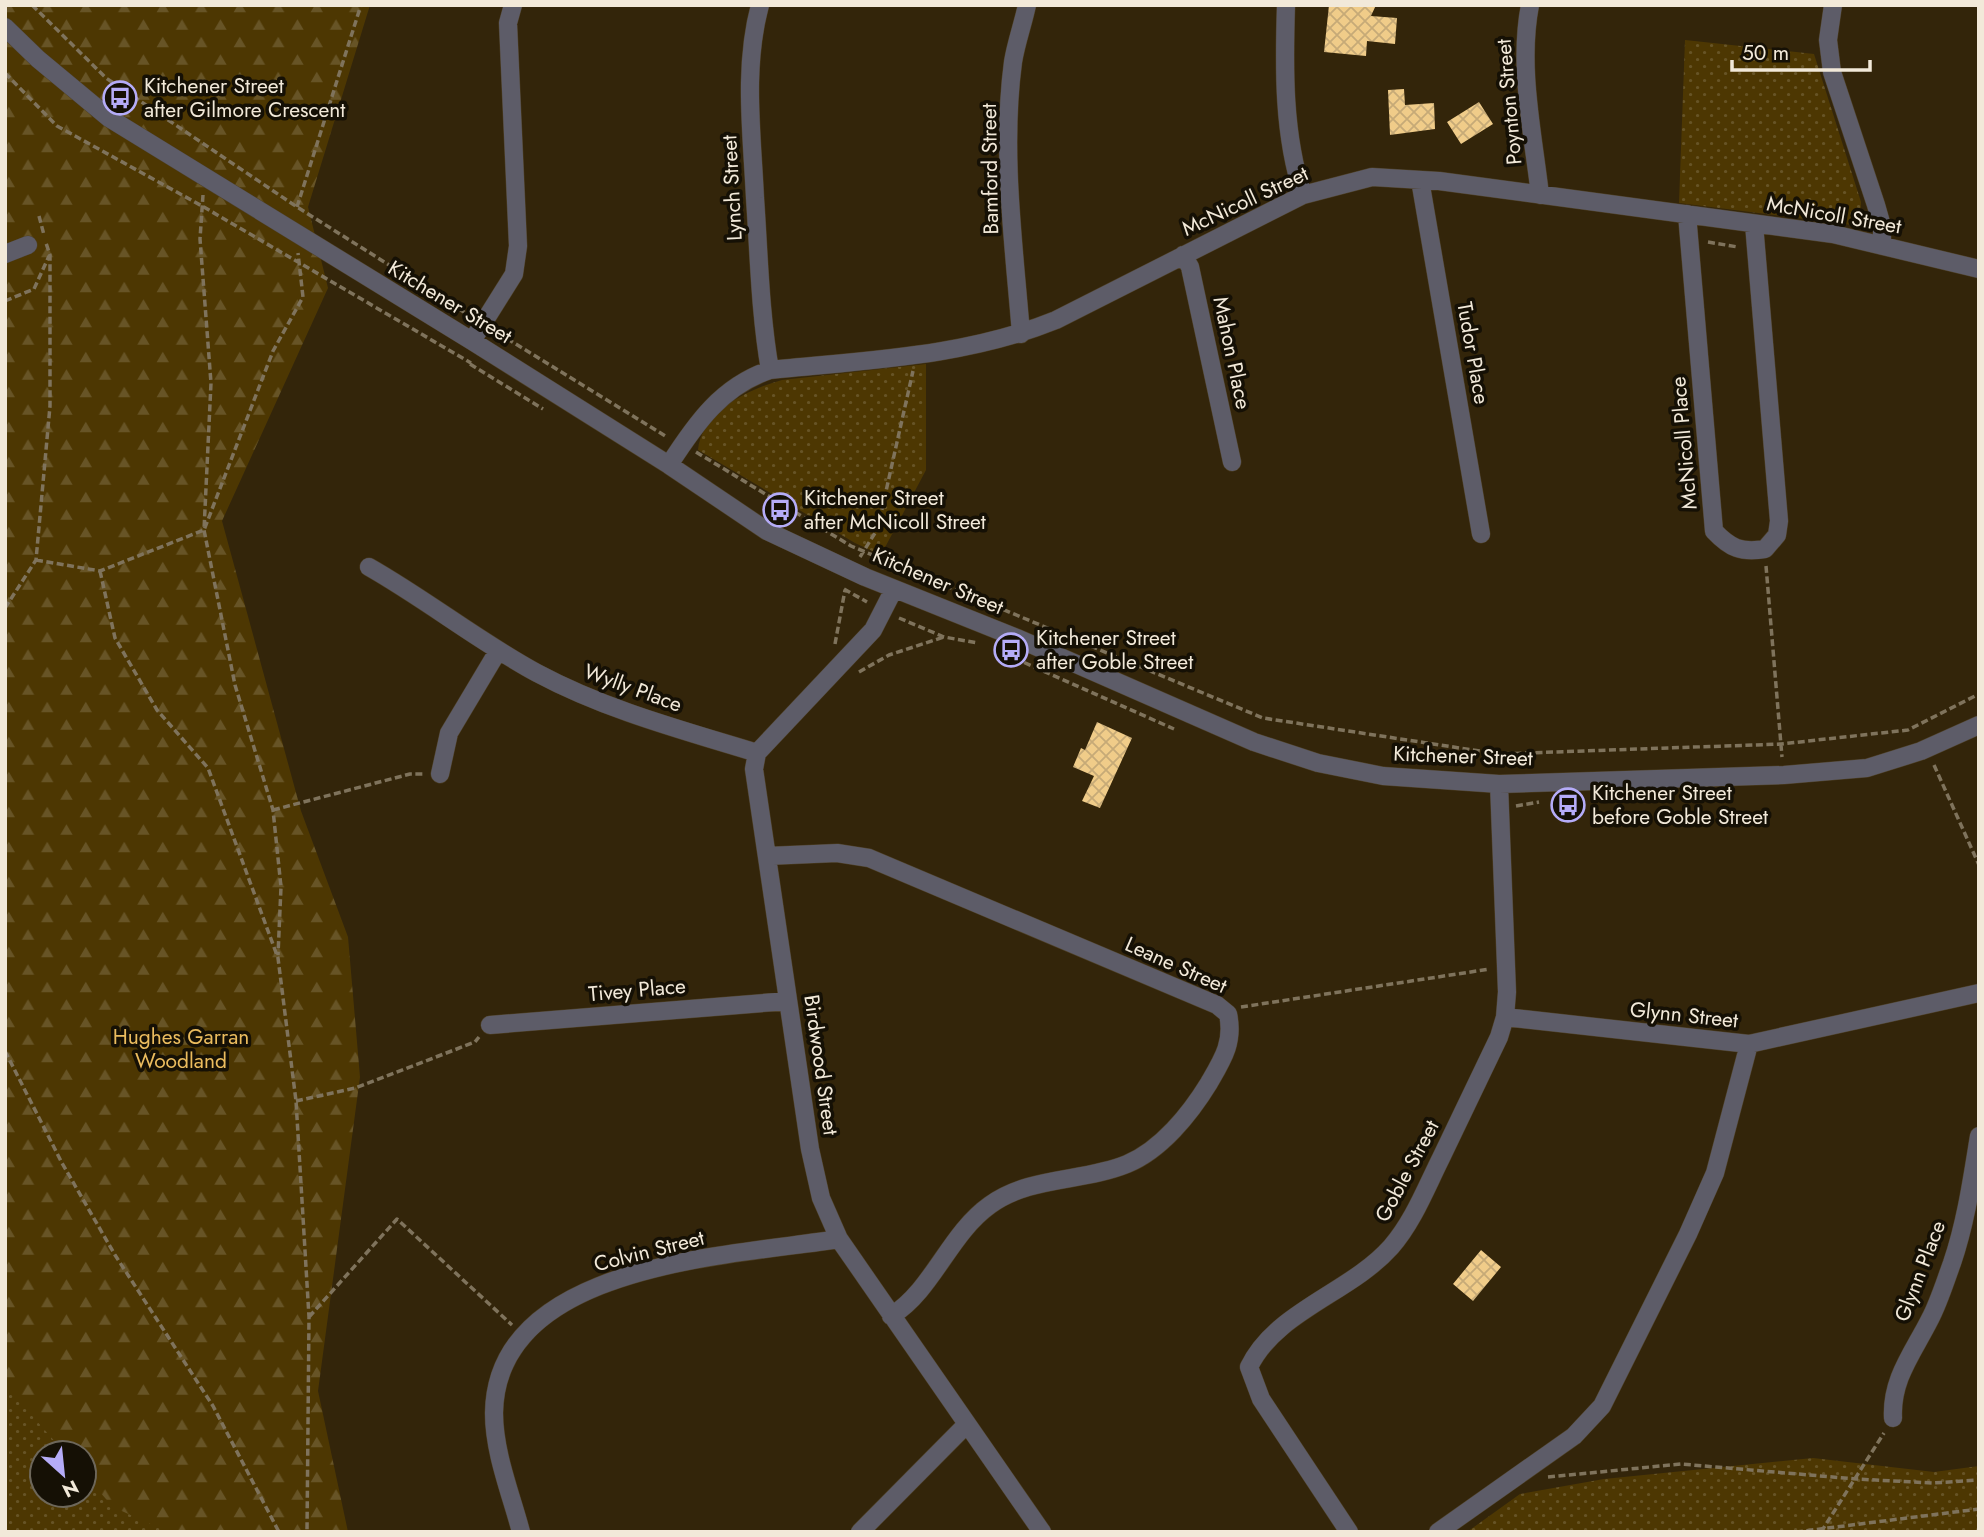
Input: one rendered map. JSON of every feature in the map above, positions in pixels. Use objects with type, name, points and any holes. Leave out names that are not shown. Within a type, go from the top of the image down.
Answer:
[{"type":"street","points":[[478,344],[484,325],[514,274],[518,246],[508,23],[513,5]]},
{"type":"street","name":"Lynch Street","points":[[760,5],[752,33],[749,83],[763,328],[770,370]]},
{"type":"street","name":"Bamford Street","points":[[1021,334],[1009,191],[1010,116],[1013,61],[1027,5]]},
{"type":"street","points":[[1286,5],[1288,131],[1293,164],[1303,195]]},
{"type":"street","name":"Poynton Street","points":[[1530,5],[1525,29],[1527,83],[1540,195]]},
{"type":"street","points":[[1833,5],[1828,40],[1832,72],[1876,205],[1882,226],[1882,246]]},
{"type":"street","name":"Kitchener Street","points":[[5,27],[38,59],[109,118],[297,236],[478,344],[669,465],[767,531],[894,589],[1254,742],[1318,763],[1383,776],[1499,784],[1784,775],[1867,768],[1921,751],[1979,726]]},
{"type":"street","name":"McNicoll Street","points":[[669,465],[696,425],[725,392],[751,376],[770,370],[914,355],[986,344],[1021,334],[1056,320],[1303,195],[1372,177],[1420,180],[1833,234],[1979,269]]},
{"type":"street","name":"Tudor Place","points":[[1420,180],[1481,534]]},
{"type":"street","name":"McNicoll Place","points":[[1687,214],[1714,531],[1729,547],[1749,552],[1765,549]]},
{"type":"street","points":[[1754,224],[1779,521],[1776,535],[1765,549]]},
{"type":"street","points":[[5,254],[27,246]]},
{"type":"street","name":"Mahon Place","points":[[1183,255],[1190,267],[1232,462]]},
{"type":"street","name":"Wylly Place","points":[[369,567],[498,651],[606,705],[758,753]]},
{"type":"street","points":[[758,753],[873,630],[894,589]]},
{"type":"street","points":[[440,774],[449,733],[498,651]]},
{"type":"street","name":"Birdwood Street","points":[[758,753],[754,769],[788,1001],[821,1198],[839,1239],[1042,1532]]},
{"type":"street","name":"Goble Street","points":[[1349,1532],[1261,1399],[1249,1367],[1258,1347],[1276,1331],[1366,1271],[1392,1246],[1418,1206],[1499,1037],[1505,1017],[1506,967],[1499,784]]},
{"type":"street","name":"Leane Street","points":[[767,856],[837,853],[869,858],[1222,1009],[1228,1014],[1231,1039],[1223,1060],[1202,1095],[1154,1148],[1126,1164],[1023,1188],[990,1205],[962,1231],[905,1307],[891,1316]]},
{"type":"street","name":"Glynn Street","points":[[1505,1017],[1748,1044],[1979,993]]},
{"type":"street","name":"Tivey Place","points":[[490,1025],[788,1001]]},
{"type":"street","points":[[1437,1532],[1574,1436],[1602,1406],[1654,1304],[1715,1172],[1748,1044]]},
{"type":"street","name":"Glynn Place","points":[[1893,1418],[1892,1397],[1900,1371],[1931,1317],[1952,1263],[1966,1215],[1979,1136]]},
{"type":"street","name":"Colvin Street","points":[[521,1532],[498,1446],[494,1412],[500,1375],[523,1336],[544,1315],[579,1294],[620,1278],[713,1257],[839,1239]]},
{"type":"street","points":[[860,1532],[967,1424]]},
{"type":"path","points":[[33,5],[106,78],[297,207],[668,437]]},
{"type":"path","points":[[36,560],[100,571],[204,530],[273,351],[303,297],[297,207],[361,5]]},
{"type":"path","points":[[5,73],[57,127],[202,206],[551,414]]},
{"type":"path","points":[[205,179],[200,239],[211,383],[204,530],[235,685],[273,810],[281,887],[278,958],[296,1101],[309,1317],[307,1532]]},
{"type":"path","points":[[5,608],[36,560],[50,406],[50,255],[39,216]]},
{"type":"path","points":[[1689,239],[1757,250]]},
{"type":"path","points":[[5,301],[34,289],[50,255]]},
{"type":"path","points":[[470,365],[478,344]]},
{"type":"path","points":[[863,551],[875,533],[882,509],[915,364],[914,355]]},
{"type":"path","points":[[696,442],[699,454],[863,551],[1263,718],[1499,754],[1781,744],[1908,730],[1979,694]]},
{"type":"path","points":[[1765,549],[1784,775]]},
{"type":"path","points":[[100,571],[115,638],[157,710],[208,768],[278,958]]},
{"type":"path","points":[[834,583],[883,612],[944,637],[981,644]]},
{"type":"path","points":[[845,589],[839,627],[829,656],[845,680],[889,655],[944,637]]},
{"type":"path","points":[[993,649],[1177,730]]},
{"type":"path","points":[[1921,768],[1934,765],[1979,864]]},
{"type":"path","points":[[273,810],[410,774],[440,774]]},
{"type":"path","points":[[1499,810],[1550,801]]},
{"type":"path","points":[[1222,1009],[1506,967]]},
{"type":"path","points":[[296,1101],[355,1088],[475,1042],[490,1025]]},
{"type":"path","points":[[5,1052],[62,1163],[115,1255],[213,1406],[279,1532]]},
{"type":"path","points":[[309,1317],[397,1219],[523,1336]]},
{"type":"path","points":[[1822,1530],[1893,1418]]},
{"type":"path","points":[[1535,1478],[1681,1464],[1856,1479],[1933,1483],[1979,1480]]},
{"type":"path","points":[[1796,1532],[1979,1509]]},
{"type":"green space","name":"Hughes Garran Woodland","points":[[5,5],[370,5],[308,207],[328,288],[222,521],[301,811],[348,937],[360,1077],[318,1391],[348,1532],[168,1532],[113,1507],[98,1490],[98,1439],[53,1439],[5,1385]]},
{"type":"green space","points":[[1685,40],[1814,54],[1861,202],[1860,226],[1679,203]]},
{"type":"green space","points":[[926,364],[926,470],[881,555],[855,543],[698,450],[701,436],[718,413],[742,396],[769,384],[782,380]]},
{"type":"green space","points":[[5,1098],[261,1532],[5,1532]]},
{"type":"green space","points":[[1813,1458],[1934,1472],[1979,1466],[1979,1532],[1467,1532],[1520,1494],[1604,1479]]},
{"type":"building","points":[[1329,5],[1376,5],[1371,16],[1397,18],[1395,44],[1367,41],[1366,56],[1324,52]]},
{"type":"building","points":[[1404,89],[1405,105],[1434,103],[1435,129],[1390,135],[1388,90]]},
{"type":"building","points":[[1479,102],[1493,124],[1461,144],[1447,122]]},
{"type":"building","points":[[1097,722],[1132,738],[1100,808],[1082,801],[1094,776],[1073,767],[1081,748],[1085,750]]},
{"type":"building","points":[[1481,1250],[1501,1267],[1473,1301],[1453,1284]]},
{"type":"place","name":"Kitchener Street after Gilmore Crescent","points":[[120,98]]},
{"type":"place","name":"Kitchener Street after McNicoll Street","points":[[780,510]]},
{"type":"place","name":"Kitchener Street after Goble Street","points":[[1011,650]]},
{"type":"place","name":"Kitchener Street before Goble Street","points":[[1568,805]]}]
